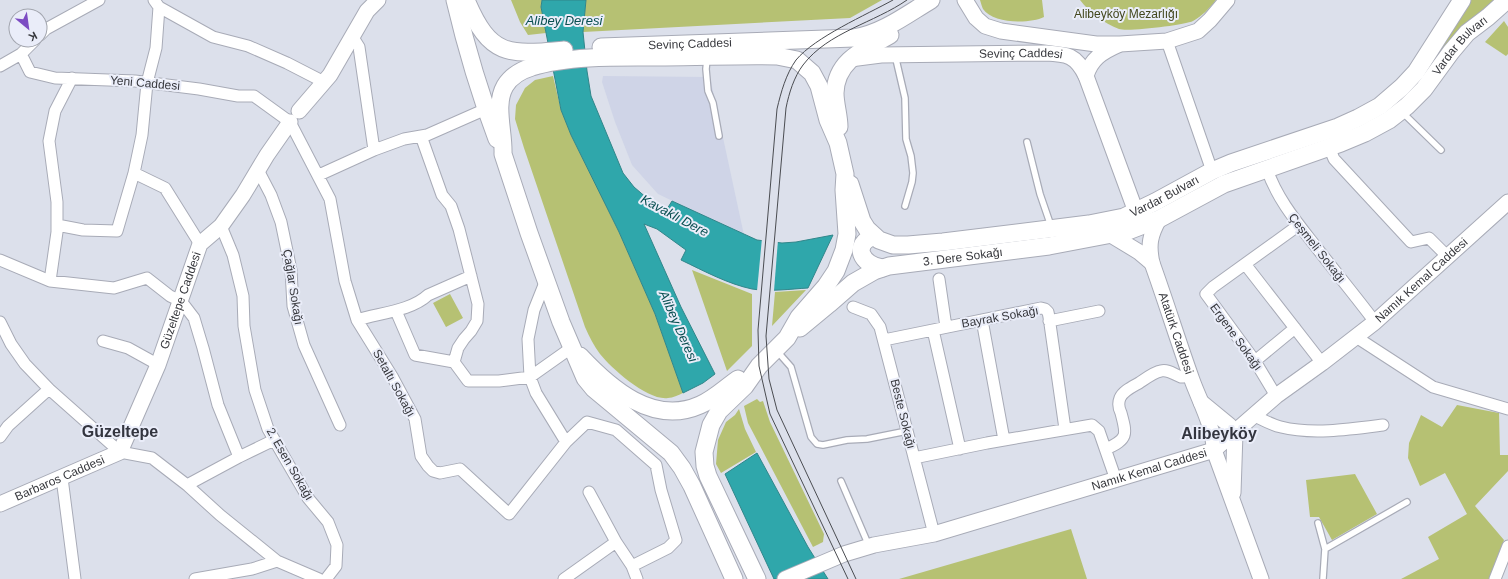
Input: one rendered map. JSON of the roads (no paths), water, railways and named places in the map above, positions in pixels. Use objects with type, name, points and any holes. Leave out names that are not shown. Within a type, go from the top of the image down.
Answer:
[{"type":"main road","name":"Güzeltepe Caddesi","points":[[120,452],[158,364],[200,244],[220,226],[243,195],[267,154],[295,116],[330,75],[367,11],[378,0]]},
{"type":"main road","points":[[454,0],[463,35],[486,109],[571,348],[585,378],[594,389],[671,453],[682,468],[692,486],[734,579]]},
{"type":"main road","points":[[466,0],[482,31],[492,42],[510,51],[557,61],[606,52]]},
{"type":"main road","name":"Sevinç Caddesi","points":[[606,52],[854,38],[885,28],[931,0]]},
{"type":"main road","points":[[757,579],[708,476],[705,466],[704,452],[711,425],[719,411],[746,386],[759,366],[781,344],[799,317],[826,286],[836,271],[844,250],[847,234],[844,198],[845,174],[838,143],[839,123],[835,92],[840,72],[844,64],[921,16],[941,0]]},
{"type":"main road","points":[[965,0],[976,18],[985,26],[1001,31],[1096,44],[1167,41],[1198,31],[1210,20],[1227,0]]},
{"type":"main road","name":"Vardar Bulvarı","points":[[1160,219],[1224,184],[1329,148],[1370,131],[1389,120],[1424,89],[1467,33],[1507,0]]},
{"type":"main road","name":"Vardar Bulvarı","points":[[845,174],[862,221],[870,234],[893,245],[908,245],[1052,229],[1114,220],[1136,212],[1212,171],[1231,163],[1345,124],[1380,106],[1402,87],[1416,72],[1456,2]]},
{"type":"main road","points":[[1120,44],[1105,50],[1097,56],[1088,67],[1086,76],[1136,212],[1157,206],[1174,210]]},
{"type":"main road","name":"Sevinç Caddesi","points":[[606,52],[707,57],[777,56],[797,60],[812,73],[817,82],[828,120],[838,143]]},
{"type":"main road","name":"Sevinç Caddesi","points":[[850,59],[895,55],[1059,54],[1068,55],[1074,59],[1080,64],[1086,76]]},
{"type":"main road","points":[[503,154],[504,142],[499,108],[501,96],[506,85],[512,78],[541,58]]},
{"type":"main road","name":"Namık Kemal Caddesi","points":[[785,579],[837,556],[869,546],[934,534],[1214,450],[1255,416],[1276,396],[1375,322],[1508,202]]},
{"type":"main road","name":"3. Dere Sokağı","points":[[781,344],[825,308],[852,283],[867,274],[882,268],[1049,246],[1111,236],[1135,229],[1160,219]]},
{"type":"main road","name":"Atatürk Caddesi","points":[[1160,219],[1150,239],[1150,255],[1152,263],[1201,402],[1212,436],[1214,450],[1261,579]]},
{"type":"main road","points":[[1089,224],[1139,252],[1152,263]]},
{"type":"main road","points":[[874,236],[864,242],[862,254],[868,263],[874,267],[882,268]]},
{"type":"main road","points":[[571,348],[612,387],[642,404],[665,412],[687,410],[700,406],[715,397],[743,375],[759,366]]},
{"type":"main road","name":"Atatürk Caddesi","points":[[1201,402],[1229,425],[1235,433],[1233,502]]},
{"type":"main road","name":"Barbaros Caddesi","points":[[0,504],[120,452]]},
{"type":"main road","points":[[723,555],[735,563],[745,579]]},
{"type":"street","points":[[48,28],[99,0]]},
{"type":"street","points":[[57,225],[83,230],[117,231],[134,173],[142,135],[147,83],[156,48],[157,4],[213,37],[248,46],[287,63],[324,82]]},
{"type":"street","points":[[352,36],[359,47],[374,150]]},
{"type":"street","points":[[1167,41],[1212,171]]},
{"type":"street","points":[[0,66],[21,54],[27,48]]},
{"type":"street","name":"Yeni Caddesi","points":[[21,54],[30,72],[55,78],[147,83],[199,88],[238,96],[254,96],[295,116]]},
{"type":"street","points":[[50,281],[57,232],[57,202],[49,141],[55,111],[72,78]]},
{"type":"street","points":[[319,175],[374,150],[404,139],[427,135],[486,109]]},
{"type":"street","name":"Setaltı Sokağı","points":[[295,116],[330,199],[345,281],[357,320],[393,378],[414,419],[421,456],[428,466],[434,471],[440,472],[460,469],[509,514],[566,442]]},
{"type":"street","points":[[421,136],[442,195],[450,206],[459,228],[478,304],[477,321],[458,348],[454,362]]},
{"type":"street","points":[[1329,148],[1334,159],[1411,242],[1429,238],[1448,257]]},
{"type":"street","name":"Çeşmeli Sokağı","points":[[1267,169],[1278,195],[1299,225],[1375,322]]},
{"type":"street","name":"Çağlar Sokağı","points":[[258,170],[272,195],[281,222],[291,270],[294,306],[304,345],[340,425]]},
{"type":"street","points":[[134,173],[165,188],[200,244]]},
{"type":"street","name":"Ergene Sokağı","points":[[1276,396],[1255,361],[1206,294],[1213,287],[1299,225]]},
{"type":"street","name":"2. Esen Sokağı","points":[[220,226],[233,255],[243,296],[244,326],[255,390],[268,429],[308,498],[328,522],[337,545],[336,566],[326,579]]},
{"type":"street","points":[[0,260],[50,281],[114,288],[147,278],[170,296],[181,301],[194,318],[218,405],[239,457]]},
{"type":"street","points":[[1245,264],[1322,363]]},
{"type":"street","points":[[357,320],[375,314],[396,311],[423,300],[428,295],[471,276]]},
{"type":"street","points":[[939,278],[946,327]]},
{"type":"street","points":[[547,279],[534,310],[528,339],[530,377],[536,393],[566,442],[587,422],[616,430],[656,465],[661,490],[676,540],[668,548],[632,566]]},
{"type":"street","name":"Beste Sokağı","points":[[853,307],[871,314],[880,327],[934,534]]},
{"type":"street","name":"Bayrak Sokağı","points":[[884,340],[1041,308],[1045,309],[1048,312],[1065,429]]},
{"type":"street","points":[[396,311],[416,355],[454,362],[468,381],[499,381],[530,377],[571,348]]},
{"type":"street","points":[[1049,322],[1099,312]]},
{"type":"street","points":[[982,320],[1004,440]]},
{"type":"street","points":[[0,322],[11,344],[25,364],[49,389],[120,452],[152,458],[187,485],[220,516],[277,561],[319,579]]},
{"type":"street","points":[[1255,361],[1295,328]]},
{"type":"street","points":[[933,330],[960,450]]},
{"type":"street","points":[[1356,337],[1433,387],[1508,409]]},
{"type":"street","points":[[103,341],[128,348],[158,364]]},
{"type":"street","points":[[1106,449],[1122,440],[1124,436],[1125,432],[1119,402],[1120,397],[1125,392],[1161,371],[1170,372],[1182,377],[1191,376]]},
{"type":"street","points":[[0,437],[4,424],[49,389]]},
{"type":"street","points":[[1255,416],[1280,427],[1298,430],[1355,429],[1384,425]]},
{"type":"street","points":[[914,458],[1004,440],[1092,425],[1099,431],[1116,480]]},
{"type":"street","points":[[187,485],[274,440]]},
{"type":"street","points":[[62,478],[75,579]]},
{"type":"street","points":[[589,492],[616,542],[632,566],[637,579]]},
{"type":"street","points":[[564,579],[616,542]]},
{"type":"street","points":[[1495,579],[1508,546]]},
{"type":"street","points":[[196,579],[252,569],[277,561]]},
{"type":"lane","points":[[895,55],[905,98],[906,139],[913,172],[912,182],[905,206]]},
{"type":"lane","points":[[707,57],[706,68],[708,91],[713,103],[719,136]]},
{"type":"lane","points":[[1401,110],[1441,150]]},
{"type":"lane","points":[[1027,142],[1040,194],[1052,229]]},
{"type":"lane","points":[[781,344],[791,368],[810,436],[817,444],[867,439],[907,431]]},
{"type":"lane","points":[[841,481],[869,546]]},
{"type":"lane","points":[[1324,549],[1407,502]]},
{"type":"lane","points":[[1318,523],[1324,549],[1323,579]]},
{"type":"water","points":[[542,0],[586,0],[583,32],[591,96],[623,173],[634,187],[648,199],[667,209],[672,201],[757,240],[782,243],[833,235],[808,288],[759,290],[725,281],[681,260],[686,250],[657,229],[644,224],[681,307],[715,374],[703,383],[683,393],[655,314],[619,232],[571,135],[561,110],[541,7]]},
{"type":"water","points":[[757,453],[808,547],[828,579],[774,579],[725,474]]},
{"type":"tram line","points":[[848,579],[770,414],[759,366],[758,330],[777,109],[787,77],[796,60],[815,43],[893,0]]},
{"type":"tram line","points":[[856,579],[777,410],[769,379],[766,336],[786,108],[794,80],[803,65],[813,54],[838,36],[907,0]]},
{"type":"district","name":"Güzeltepe","points":[[120,431]]},
{"type":"district","name":"Alibeyköy","points":[[1219,433]]},
{"type":"park label","name":"Alibeyköy Mezarlığı","points":[[1126,14]]},
{"type":"water label","name":"Alibey Deresi","points":[[564,20]]},
{"type":"water label","name":"Kavaklı Dere","points":[[675,215]]},
{"type":"water label","name":"Alibey Deresi","points":[[679,326]]}]
